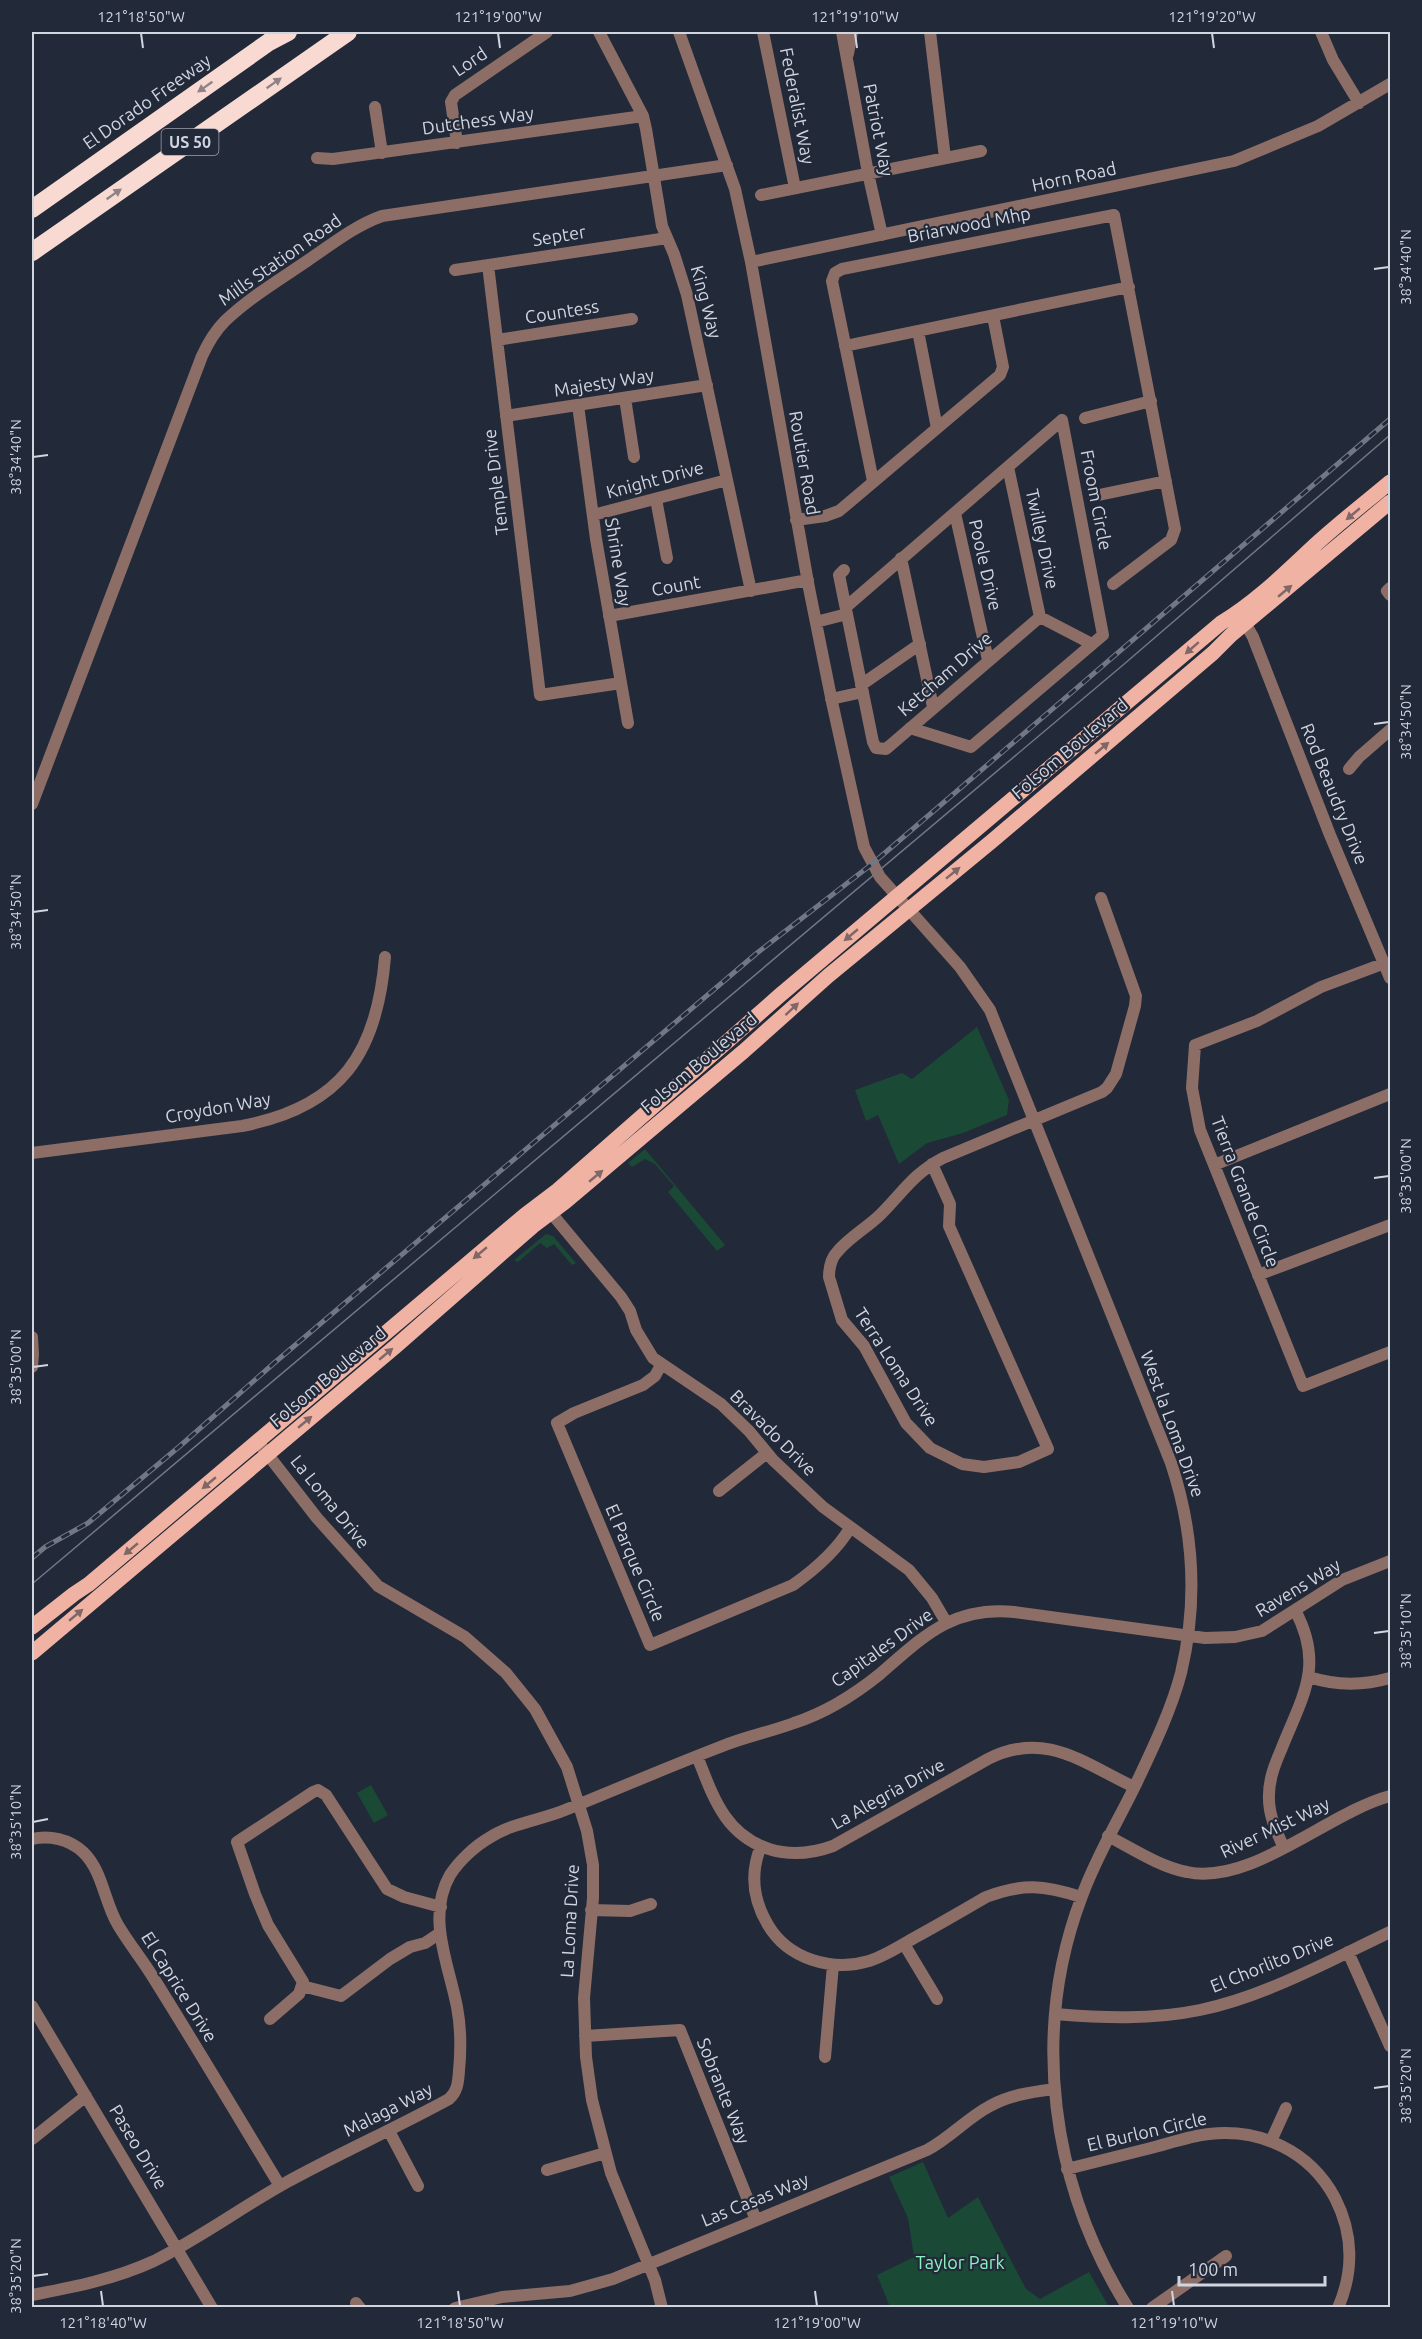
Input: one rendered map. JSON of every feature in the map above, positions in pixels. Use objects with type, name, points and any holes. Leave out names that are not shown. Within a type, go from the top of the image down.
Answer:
[{"type":"highway","name":"El Dorado Freeway","points":[[32,209],[269,42],[288,32]]},
{"type":"highway","name":"US 50","points":[[32,252],[348,32]]},
{"type":"highway","points":[[32,257],[85,214]]},
{"type":"main road","name":"Folsom Boulevard","points":[[32,1653],[263,1448],[546,1208],[744,1051],[828,976],[1043,798],[1390,482]]},
{"type":"main road","name":"Folsom Boulevard","points":[[546,1208],[643,1115],[779,996],[1221,623],[1242,618],[1390,502]]},
{"type":"main road","points":[[1043,798],[1050,780],[1077,756],[1080,744]]},
{"type":"main road","points":[[744,1051],[744,1040],[770,1013],[779,996]]},
{"type":"main road","name":"Folsom Boulevard","points":[[32,1627],[263,1448]]},
{"type":"street","name":"Lord","points":[[457,143],[451,102],[455,94],[547,32]]},
{"type":"street","name":"King Way","points":[[599,32],[643,116],[651,147],[662,226],[687,295],[751,591]]},
{"type":"street","name":"Routier Road","points":[[679,32],[735,189],[751,262],[796,520],[831,699],[864,847],[876,872],[896,897]]},
{"type":"street","name":"Federalist Way","points":[[763,32],[795,188]]},
{"type":"street","name":"Patriot Way","points":[[842,32],[882,235]]},
{"type":"street","points":[[847,64],[852,32]]},
{"type":"street","points":[[930,32],[945,158]]},
{"type":"street","points":[[1322,32],[1333,60],[1359,103]]},
{"type":"street","name":"Horn Road","points":[[751,262],[1234,161],[1318,126],[1390,84]]},
{"type":"street","points":[[375,107],[382,153]]},
{"type":"street","name":"Dutchess Way","points":[[317,158],[333,159],[382,153],[643,116]]},
{"type":"street","name":"Federalist Way","points":[[761,195],[981,151]]},
{"type":"street","name":"Mills Station Road","points":[[32,804],[202,356],[214,334],[225,322],[278,281],[347,234],[381,216],[727,165]]},
{"type":"street","name":"Briarwood Mhp","points":[[873,482],[832,281],[838,270],[1114,215],[1175,529],[1171,540],[1113,584]]},
{"type":"street","name":"Septer","points":[[455,270],[667,238]]},
{"type":"street","name":"Temple Drive","points":[[488,265],[540,695],[621,683]]},
{"type":"street","points":[[845,346],[1129,287]]},
{"type":"street","points":[[796,520],[825,516],[839,511],[1002,371],[993,316]]},
{"type":"street","name":"Countess","points":[[497,340],[632,319]]},
{"type":"street","points":[[918,332],[937,428]]},
{"type":"street","name":"Majesty Way","points":[[506,416],[707,385]]},
{"type":"street","points":[[625,398],[634,457]]},
{"type":"street","points":[[1085,418],[1151,401]]},
{"type":"street","name":"Shrine Way","points":[[578,405],[593,515],[628,723]]},
{"type":"street","name":"Froom Circle","points":[[846,610],[901,558],[1062,420],[1103,635],[1092,644]]},
{"type":"street","name":"Twilley Drive","points":[[1008,467],[1040,617]]},
{"type":"street","name":"Knight Drive","points":[[593,515],[727,480]]},
{"type":"street","points":[[1094,496],[1166,481]]},
{"type":"street","points":[[656,499],[667,558]]},
{"type":"street","name":"Poole Drive","points":[[955,513],[988,660]]},
{"type":"street","points":[[901,558],[933,707]]},
{"type":"street","points":[[844,570],[839,575],[862,689]]},
{"type":"street","name":"Count","points":[[609,616],[808,580]]},
{"type":"street","points":[[1390,588],[1387,591],[1390,595]]},
{"type":"street","points":[[816,622],[846,610]]},
{"type":"street","points":[[910,728],[971,747],[1092,644],[1040,617]]},
{"type":"street","name":"Ketcham Drive","points":[[862,689],[873,742],[876,748],[886,749],[1040,617]]},
{"type":"street","name":"Rod Beaudry Drive","points":[[1242,618],[1390,978]]},
{"type":"street","points":[[831,699],[862,689],[920,644]]},
{"type":"street","points":[[1349,769],[1359,757],[1390,730]]},
{"type":"street","name":"West la Loma Drive","points":[[896,897],[960,967],[990,1010],[1179,1486],[1187,1521],[1193,1592],[1181,1672],[1174,1695],[1134,1787],[1108,1836],[1081,1897],[1065,1950],[1055,2014],[1054,2089],[1067,2169],[1089,2232],[1104,2266],[1128,2307]]},
{"type":"street","name":"Terra Loma Drive","points":[[932,1164],[950,1204],[949,1226],[1047,1449],[1019,1462],[1002,1466],[973,1466],[945,1457],[921,1441],[906,1423],[864,1346],[842,1320],[829,1277],[831,1263],[838,1251],[880,1215],[901,1190],[932,1164],[1102,1092],[1114,1080],[1136,1006],[1136,996],[1101,898]]},
{"type":"street","name":"Croydon Way","points":[[32,1153],[242,1126],[265,1121],[306,1105],[339,1081],[351,1068],[359,1054],[380,1002],[385,957]]},
{"type":"street","name":"Tierra Grande Circle","points":[[1385,963],[1321,987],[1257,1021],[1195,1045],[1192,1080],[1194,1105],[1200,1130],[1303,1386],[1390,1352]]},
{"type":"street","points":[[1214,1165],[1390,1094]]},
{"type":"street","name":"Bravado Drive","points":[[546,1208],[621,1297],[630,1311],[644,1345],[661,1365],[721,1404],[823,1507],[909,1570],[932,1598],[946,1622]]},
{"type":"street","points":[[1258,1275],[1390,1225]]},
{"type":"street","points":[[32,1337],[32,1367]]},
{"type":"street","name":"El Parque Circle","points":[[661,1365],[655,1376],[643,1385],[574,1413],[557,1423],[650,1645],[793,1585],[806,1576],[842,1541],[850,1528]]},
{"type":"street","name":"La Loma Drive","points":[[263,1448],[317,1518],[378,1586],[465,1637],[506,1673],[535,1709],[567,1767],[592,1853],[593,1884],[585,1977],[585,2036],[592,2100],[605,2153],[662,2307]]},
{"type":"street","points":[[719,1491],[767,1453]]},
{"type":"street","name":"Ravens Way","points":[[1186,1635],[1220,1639],[1262,1631],[1342,1580],[1390,1561]]},
{"type":"street","name":"Capitales Drive","points":[[578,1804],[722,1746],[795,1723],[831,1707],[856,1692],[922,1637],[946,1622],[970,1613],[1001,1610],[1186,1635]]},
{"type":"street","points":[[1284,1848],[1270,1811],[1271,1779],[1309,1677],[1310,1662],[1308,1640],[1295,1610]]},
{"type":"street","points":[[1309,1677],[1336,1684],[1352,1685],[1368,1684],[1390,1678]]},
{"type":"street","name":"La Alegria Drive","points":[[697,1756],[716,1802],[726,1818],[745,1838],[775,1851],[803,1854],[833,1846],[1004,1750],[1044,1747],[1064,1752],[1134,1787]]},
{"type":"street","points":[[270,2019],[299,1994],[302,1979],[268,1925],[237,1842],[318,1790],[326,1795],[387,1888],[404,1897],[441,1907]]},
{"type":"street","name":"River Mist Way","points":[[1108,1836],[1174,1868],[1200,1874],[1227,1873],[1284,1848],[1367,1803],[1390,1796]]},
{"type":"street","name":"Malaga Way","points":[[32,2295],[89,2284],[136,2268],[177,2248],[323,2162],[449,2099],[458,2087],[461,2054],[457,2010],[440,1933],[441,1907],[450,1875],[481,1843],[499,1832],[578,1804]]},
{"type":"street","name":"El Caprice Drive","points":[[32,1839],[44,1837],[64,1840],[77,1847],[91,1861],[98,1873],[112,1915],[119,1928],[150,1972],[280,2186]]},
{"type":"street","points":[[760,1846],[755,1865],[755,1889],[758,1904],[771,1929],[786,1946],[797,1953],[808,1959],[833,1965],[870,1961],[986,1898],[1008,1889],[1026,1886],[1052,1888],[1081,1897]]},
{"type":"street","points":[[591,1910],[630,1911],[651,1904]]},
{"type":"street","name":"El Chorlito Drive","points":[[1055,2014],[1128,2018],[1202,2010],[1246,1997],[1390,1932]]},
{"type":"street","points":[[302,1986],[341,1996],[390,1959],[410,1947],[425,1943],[440,1933]]},
{"type":"street","points":[[904,1944],[937,1999]]},
{"type":"street","points":[[1348,1952],[1390,2046]]},
{"type":"street","points":[[825,2057],[833,1965]]},
{"type":"street","name":"Paseo Drive","points":[[32,2006],[212,2307]]},
{"type":"street","name":"Sobrante Way","points":[[585,2036],[680,2030],[756,2220]]},
{"type":"street","name":"Las Casas Way","points":[[455,2307],[502,2297],[581,2289],[613,2279],[927,2150],[943,2141],[988,2106],[999,2101],[1054,2089]]},
{"type":"street","points":[[32,2139],[86,2096]]},
{"type":"street","points":[[1271,2141],[1286,2108]]},
{"type":"street","points":[[389,2131],[418,2186]]},
{"type":"street","name":"El Burlon Circle","points":[[1067,2169],[1206,2134],[1239,2133],[1271,2141],[1288,2149],[1310,2166],[1331,2192],[1340,2209],[1350,2251],[1348,2281],[1338,2307]]},
{"type":"street","points":[[547,2170],[605,2153]]},
{"type":"street","points":[[1152,2307],[1226,2256]]},
{"type":"green space","points":[[977,1027],[1009,1100],[1007,1115],[963,1133],[927,1143],[899,1164],[878,1115],[866,1121],[855,1090],[902,1073],[912,1079]]},
{"type":"green space","points":[[645,1149],[725,1245],[717,1251],[668,1192],[674,1186],[655,1164],[645,1159],[632,1167],[628,1163]]},
{"type":"green space","points":[[546,1234],[553,1236],[576,1263],[572,1265],[554,1244],[547,1248],[540,1243],[518,1262],[514,1260]]},
{"type":"green space","points":[[371,1785],[388,1815],[374,1823],[357,1793]]},
{"type":"green space","name":"Taylor Park","points":[[923,2162],[948,2218],[978,2197],[1026,2289],[1040,2299],[1089,2272],[1109,2307],[890,2307],[877,2275],[914,2257],[908,2218],[889,2177]]},
{"type":"tram line","points":[[32,1584],[1123,665],[1390,435]]},
{"type":"railway","points":[[32,1558],[45,1547],[88,1523],[180,1446],[273,1364],[757,953],[872,864],[1390,419]]}]
